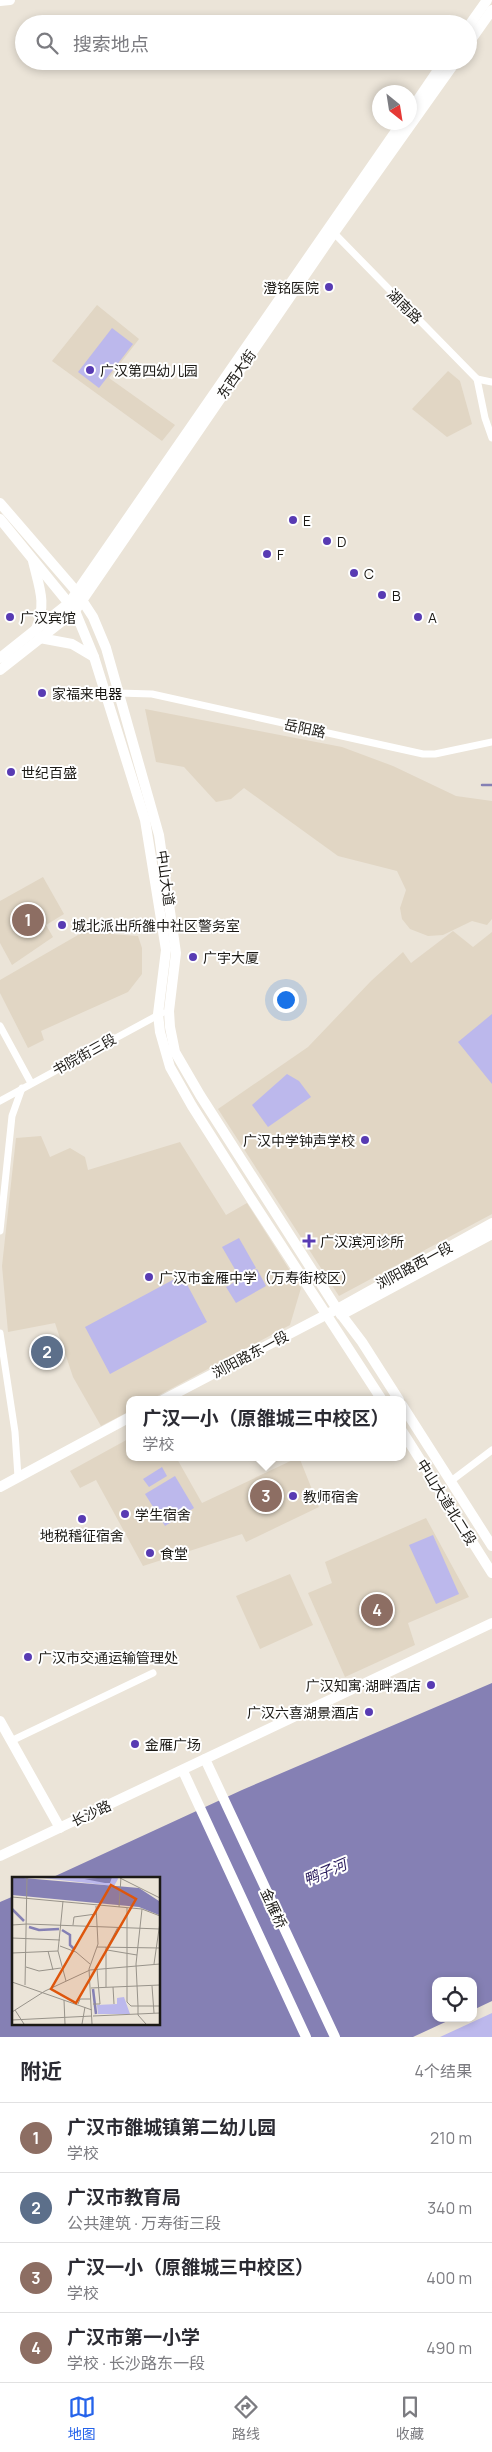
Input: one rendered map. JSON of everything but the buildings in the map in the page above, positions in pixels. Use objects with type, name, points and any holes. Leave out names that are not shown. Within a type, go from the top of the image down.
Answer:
[{"type":"main road","points":[[0,1],[10,0]]},
{"type":"main road","points":[[476,15],[487,0]]},
{"type":"main road","points":[[477,31],[492,10]]},
{"type":"main road","points":[[417,101],[438,70]]},
{"type":"main road","name":"东西大街","points":[[78,595],[450,70]]},
{"type":"main road","name":"东西大街","points":[[0,670],[38,634],[72,607],[78,595],[397,130]]},
{"type":"main road","name":"中山大道","points":[[0,503],[78,595],[93,617],[106,648],[160,835],[176,953],[160,1032],[174,1074],[192,1106],[325,1314]]},
{"type":"main road","name":"中山大道","points":[[0,519],[72,607],[94,657],[145,820],[166,950],[164,1012],[170,1027],[175,1052],[184,1070],[339,1312]]},
{"type":"main road","points":[[32,558],[43,601],[38,634],[72,644],[94,657]]},
{"type":"main road","name":"东西大街","points":[[0,658],[38,634]]},
{"type":"main road","name":"浏阳路西一段","points":[[339,1312],[492,1223]]},
{"type":"main road","points":[[396,1396],[362,1342],[339,1312],[492,1234]]},
{"type":"main road","name":"浏阳路东一段","points":[[171,1396],[325,1314],[339,1312]]},
{"type":"main road","points":[[325,1314],[379,1396]]},
{"type":"main road","name":"中山大道北二段","points":[[406,1411],[492,1546]]},
{"type":"main road","points":[[0,1487],[126,1420]]},
{"type":"main road","name":"中山大道北二段","points":[[406,1437],[492,1573]]},
{"type":"main road","name":"长沙路","points":[[0,1856],[183,1771],[492,1623]]},
{"type":"main road","points":[[0,1721],[60,1828]]},
{"type":"main road","name":"金雁桥","points":[[205,1759],[335,2037]]},
{"type":"main road","name":"金雁桥","points":[[183,1771],[306,2037]]},
{"type":"street","name":"湖南路","points":[[334,233],[477,379]]},
{"type":"street","points":[[492,382],[477,379],[485,418],[492,438]]},
{"type":"street","name":"岳阳路","points":[[118,693],[152,694],[423,754],[435,754],[492,742]]},
{"type":"street","name":"书院街三段","points":[[0,1101],[164,1012]]},
{"type":"street","points":[[1,1031],[31,1083]]},
{"type":"street","points":[[0,1231],[12,1116],[22,1088]]},
{"type":"street","points":[[0,1333],[15,1432],[18,1477]]},
{"type":"street","points":[[451,1481],[492,1450]]},
{"type":"street","points":[[11,1741],[153,1673]]},
{"type":"shaded area","name":"广汉第四幼儿园","points":[[97,305],[139,339],[109,378],[175,425],[162,441],[52,361]]},
{"type":"shaded area","points":[[112,328],[133,344],[99,388],[78,372]]},
{"type":"shaded area","points":[[448,371],[460,381],[472,424],[447,437],[412,409]]},
{"type":"shaded area","points":[[145,709],[342,747],[393,766],[456,796],[492,801],[492,919],[487,925],[472,921],[443,935],[428,936],[410,929],[402,919],[400,908],[406,890],[397,871],[338,856],[244,788],[231,799],[216,802],[184,767],[156,762]]},
{"type":"shaded area","points":[[43,877],[64,914],[46,925],[53,937],[12,965],[0,943],[0,901]]},
{"type":"shaded area","points":[[104,920],[111,934],[138,936],[142,948],[142,974],[128,992],[41,1031],[44,1040],[28,1048],[0,993],[0,980]]},
{"type":"shaded area","name":"广汉中学钟声学校","points":[[453,931],[473,947],[492,932],[492,1214],[339,1296],[218,1109],[308,1047],[371,981],[403,952],[411,963]]},
{"type":"shaded area","points":[[492,1014],[492,1084],[458,1042]]},
{"type":"shaded area","points":[[287,1074],[299,1081],[311,1097],[268,1127],[252,1105]]},
{"type":"shaded area","name":"广汉市金雁中学（万寿街校区）","points":[[41,1136],[50,1157],[70,1148],[85,1157],[88,1170],[180,1142],[226,1215],[247,1203],[301,1288],[290,1325],[157,1396],[126,1396],[126,1413],[101,1426],[73,1377],[55,1323],[8,1332],[2,1266],[16,1138]]},
{"type":"shaded area","points":[[239,1238],[256,1268],[240,1278],[222,1247]]},
{"type":"shaded area","points":[[257,1269],[266,1286],[236,1303],[226,1287]]},
{"type":"shaded area","points":[[182,1275],[207,1322],[110,1374],[85,1327]]},
{"type":"shaded area","points":[[126,1440],[126,1461],[178,1461],[202,1503],[291,1461],[301,1461],[319,1507],[246,1542],[242,1534],[143,1566],[96,1480],[80,1488],[70,1471]]},
{"type":"shaded area","points":[[162,1467],[167,1476],[149,1487],[143,1479]]},
{"type":"shaded area","points":[[175,1476],[194,1508],[165,1526],[145,1494]]},
{"type":"shaded area","points":[[426,1518],[469,1597],[408,1623],[415,1645],[345,1677],[308,1593],[332,1583],[325,1562]]},
{"type":"shaded area","points":[[433,1535],[459,1594],[436,1604],[409,1545]]},
{"type":"shaded area","points":[[290,1574],[313,1625],[260,1649],[236,1596]]},
{"type":"shaded area","points":[[492,2013],[492,2037],[440,2037],[472,2022],[477,2022],[477,2020]]},
{"type":"water","name":"鸭子河","points":[[492,1683],[492,2001],[477,2008],[477,1977],[432,1977],[432,2022],[445,2022],[413,2037],[0,2037],[0,1902],[12,1897],[12,2024],[160,2024],[160,1877],[53,1877],[242,1790]]},
{"type":"waterway","points":[[482,785],[492,785]]},
{"type":"place","name":"澄铭医院","points":[[329,287]]},
{"type":"place","name":"广汉第四幼儿园","points":[[90,370]]},
{"type":"place","name":"E","points":[[293,520]]},
{"type":"place","name":"D","points":[[327,541]]},
{"type":"place","name":"F","points":[[267,554]]},
{"type":"place","name":"C","points":[[354,573]]},
{"type":"place","name":"B","points":[[382,595]]},
{"type":"place","name":"广汉宾馆","points":[[10,617]]},
{"type":"place","name":"A","points":[[418,617]]},
{"type":"place","name":"家福来电器","points":[[42,693]]},
{"type":"place","name":"世纪百盛","points":[[11,772]]},
{"type":"place","name":"广汉市雒城镇第二幼儿园","points":[[28,920]]},
{"type":"place","name":"城北派出所雒中社区警务室","points":[[62,925]]},
{"type":"place","name":"广宇大厦","points":[[193,957]]},
{"type":"place","name":"广汉中学钟声学校","points":[[365,1140]]},
{"type":"place","name":"广汉滨河诊所","points":[[309,1241]]},
{"type":"place","name":"广汉市金雁中学（万寿街校区）","points":[[149,1277]]},
{"type":"place","name":"广汉市教育局","points":[[47,1352]]},
{"type":"place","name":"广汉一小（原雒城三中校区）","points":[[266,1496]]},
{"type":"place","name":"教师宿舍","points":[[293,1496]]},
{"type":"place","name":"学生宿舍","points":[[125,1514]]},
{"type":"place","name":"地税稽征宿舍","points":[[82,1519]]},
{"type":"place","name":"食堂","points":[[150,1553]]},
{"type":"place","name":"广汉市第一小学","points":[[377,1610]]},
{"type":"place","name":"广汉市交通运输管理处","points":[[28,1657]]},
{"type":"place","name":"广汉知寓·湖畔酒店","points":[[431,1685]]},
{"type":"place","name":"广汉六喜湖景酒店","points":[[369,1712]]},
{"type":"place","name":"金雁广场","points":[[135,1744]]}]
